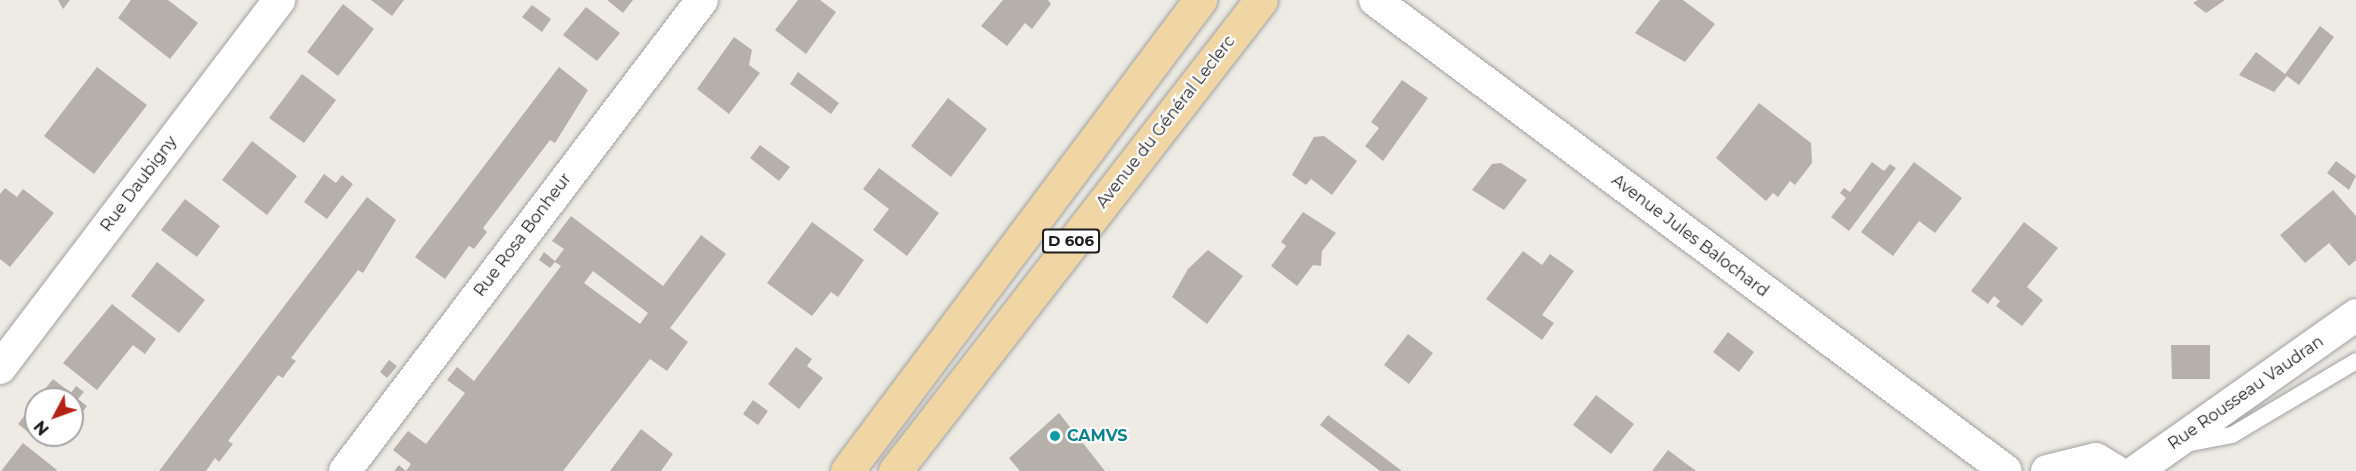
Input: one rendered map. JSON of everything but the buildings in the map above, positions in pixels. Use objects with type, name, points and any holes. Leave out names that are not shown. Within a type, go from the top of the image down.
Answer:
[{"type":"main road","name":"D 606","points":[[847,471],[1200,0]]},
{"type":"main road","name":"Avenue du Général Leclerc","points":[[895,471],[1248,5]]},
{"type":"street","name":"Rue Daubigny","points":[[0,368],[279,0]]},
{"type":"street","name":"Rue Rosa Bonheur","points":[[345,471],[702,0]]},
{"type":"street","name":"Avenue Jules Balochard","points":[[1374,0],[2006,471]]},
{"type":"street","name":"Rue Rousseau Vaudran","points":[[2136,471],[2353,324]]},
{"type":"street","points":[[2047,471],[2096,459],[2116,471]]},
{"type":"lane","points":[[2167,448],[2232,435],[2356,361]]},
{"type":"place","name":"CAMVS","points":[[1055,436]]}]
